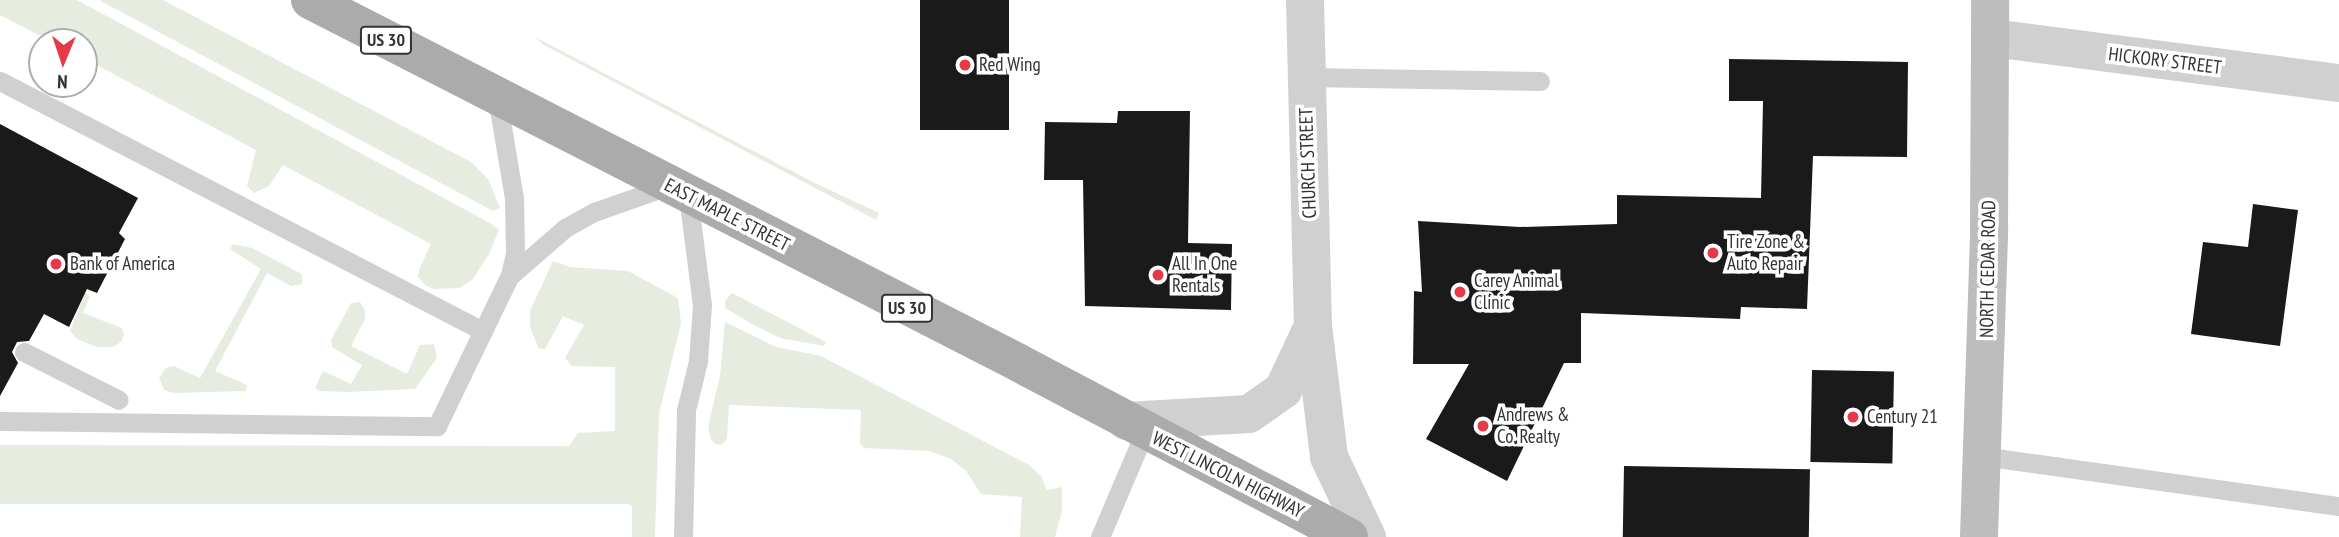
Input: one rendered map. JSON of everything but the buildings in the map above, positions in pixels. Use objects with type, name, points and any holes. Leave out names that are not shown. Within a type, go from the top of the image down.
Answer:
[{"type":"main road","name":"EAST MAPLE STREET","points":[[310,0],[1135,426]]},
{"type":"main road","name":"NORTH CEDAR ROAD","points":[[1979,537],[1992,38],[1990,0]]},
{"type":"main road","name":"WEST LINCOLN HIGHWAY","points":[[1135,426],[1349,537]]},
{"type":"street","name":"CHURCH STREET","points":[[1305,0],[1313,326],[1329,457],[1367,537]]},
{"type":"street","name":"HICKORY STREET","points":[[1992,38],[2339,83]]},
{"type":"street","points":[[1135,426],[1249,414],[1283,390],[1313,326]]},
{"type":"lane","points":[[1305,77],[1540,81]]},
{"type":"lane","points":[[0,81],[483,331]]},
{"type":"lane","points":[[0,421],[437,426],[510,275],[517,231],[497,97]]},
{"type":"lane","points":[[510,275],[565,228],[594,212],[678,190],[702,305],[698,360],[686,410],[683,537]]},
{"type":"lane","points":[[24,352],[119,400]]},
{"type":"lane","points":[[1100,537],[1135,426]]},
{"type":"lane","points":[[1982,456],[2339,506]]},
{"type":"shaded area","points":[[0,0],[77,0],[490,223],[499,230],[489,254],[473,279],[459,288],[433,289],[418,277],[431,244],[283,165],[269,186],[254,193],[247,186],[256,150],[98,66],[98,28],[28,30],[0,15]]},
{"type":"shaded area","points":[[99,0],[163,0],[471,162],[488,179],[500,208],[493,211]]},
{"type":"shaded area","points":[[535,37],[815,183],[879,213],[876,220],[544,45]]},
{"type":"shaded area","points":[[233,244],[252,248],[302,274],[302,284],[291,286],[267,273],[215,371],[247,385],[246,391],[174,393],[164,390],[159,378],[166,368],[174,366],[200,378],[261,269],[230,249]]},
{"type":"shaded area","points":[[553,261],[570,267],[628,271],[678,298],[681,323],[659,414],[655,537],[632,537],[632,506],[628,504],[0,504],[0,445],[569,446],[578,433],[615,431],[615,367],[572,366],[565,358],[584,325],[563,316],[545,349],[539,349],[530,327],[530,311]]},
{"type":"shaded area","points":[[85,293],[90,296],[83,313],[122,328],[124,335],[121,342],[113,347],[97,347],[77,339],[70,331]]},
{"type":"shaded area","points":[[732,293],[826,342],[824,346],[780,338],[750,323],[725,308],[725,301]]},
{"type":"shaded area","points":[[360,302],[365,310],[365,319],[351,346],[407,374],[420,345],[434,344],[437,358],[415,389],[348,392],[320,391],[315,388],[323,371],[351,384],[362,365],[332,347],[331,340],[351,303]]},
{"type":"shaded area","points":[[725,322],[776,347],[821,356],[1029,465],[1041,476],[1047,490],[1062,487],[1062,511],[1055,537],[1020,537],[1022,497],[981,494],[966,471],[951,459],[929,451],[864,448],[860,444],[861,410],[729,405],[727,439],[721,445],[715,444],[711,440],[708,427],[720,376]]},
{"type":"place","name":"Red Wing","points":[[965,65]]},
{"type":"place","name":"Tire Zone & Auto Repair","points":[[1713,253]]},
{"type":"place","name":"Bank of America","points":[[56,264]]},
{"type":"place","name":"All In One Rentals","points":[[1158,275]]},
{"type":"place","name":"Carey Animal Clinic","points":[[1460,292]]},
{"type":"place","name":"Century 21","points":[[1853,417]]},
{"type":"place","name":"Andrews & Co. Realty","points":[[1483,426]]}]
